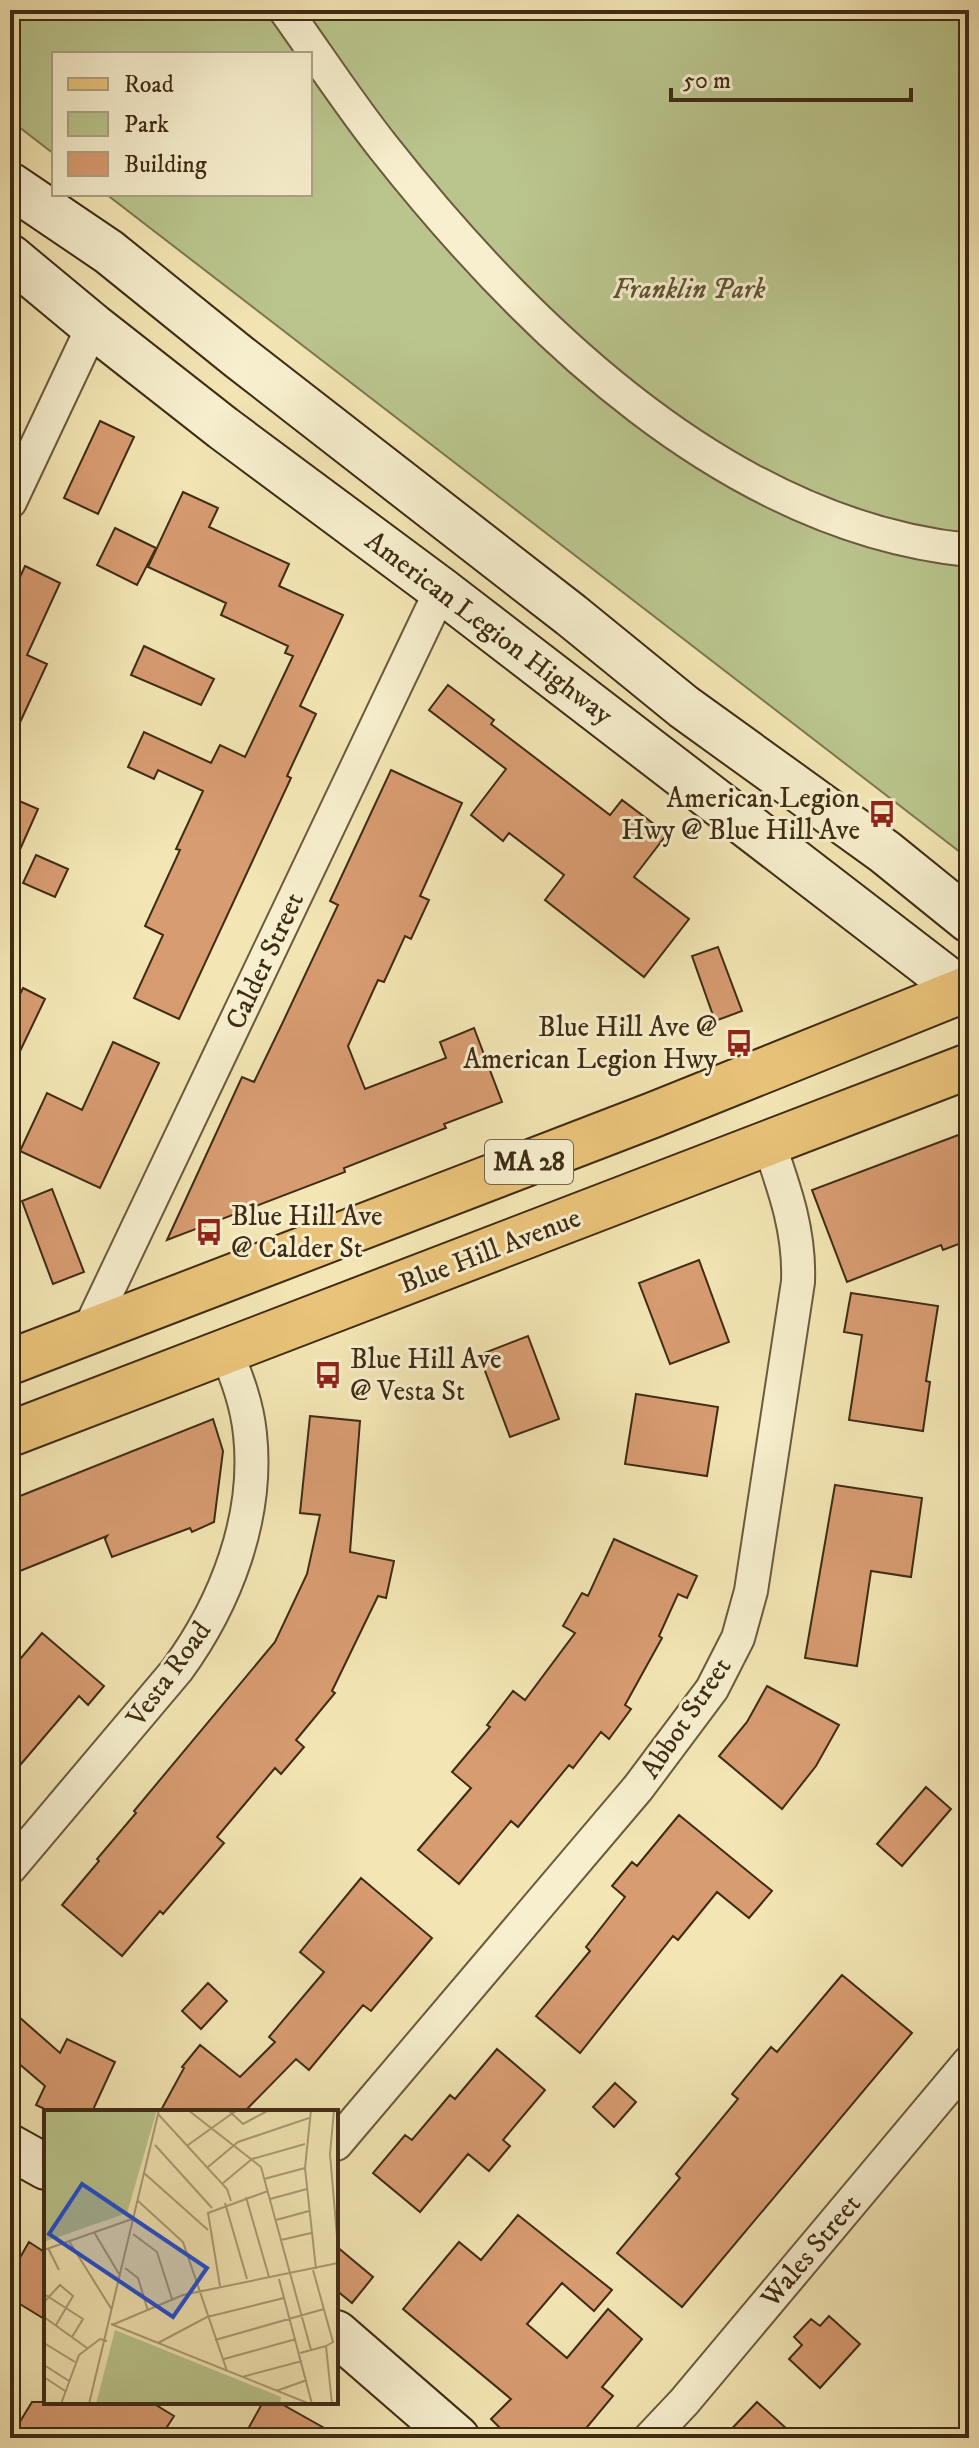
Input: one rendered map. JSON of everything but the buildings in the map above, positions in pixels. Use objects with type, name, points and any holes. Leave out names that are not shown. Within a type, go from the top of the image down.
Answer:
[{"type":"main road","name":"American Legion Highway","points":[[10,185],[109,252],[684,707],[885,852],[969,920]]},
{"type":"main road","name":"American Legion Highway","points":[[10,257],[223,428],[441,590],[967,992]]},
{"type":"main road","points":[[93,326],[152,287]]},
{"type":"main road","name":"MA 28","points":[[10,1362],[967,992]]},
{"type":"main road","name":"Blue Hill Avenue","points":[[10,1434],[969,1066]]},
{"type":"main road","points":[[10,2147],[44,2166]]},
{"type":"main road","points":[[338,2335],[457,2438]]},
{"type":"street","points":[[285,10],[384,147],[475,256],[532,314],[597,373],[729,470],[787,499],[891,534],[969,550]]},
{"type":"street","points":[[10,502],[93,326]]},
{"type":"street","name":"Calder Street","points":[[88,1332],[441,590]]},
{"type":"street","name":"Abbot Street","points":[[338,2142],[638,1788],[712,1689],[738,1638],[758,1556],[798,1282],[799,1257],[791,1210],[769,1144]]},
{"type":"street","name":"Vesta Road","points":[[10,1868],[177,1670],[216,1608],[244,1520],[252,1458],[245,1403],[226,1351]]},
{"type":"street","name":"Wales Street","points":[[650,2438],[694,2390],[969,2062]]},
{"type":"green space","name":"Franklin Park","points":[[10,10],[969,10],[969,859],[109,196],[312,196],[312,52],[52,52],[52,152],[10,120]]},
{"type":"place","name":"American Legion Hwy @ Blue Hill Ave","points":[[882,814]]},
{"type":"place","name":"Blue Hill Ave @ American Legion Hwy","points":[[739,1043]]},
{"type":"place","name":"Blue Hill Ave @ Calder St","points":[[209,1232]]},
{"type":"place","name":"Blue Hill Ave @ Vesta St","points":[[328,1375]]}]
